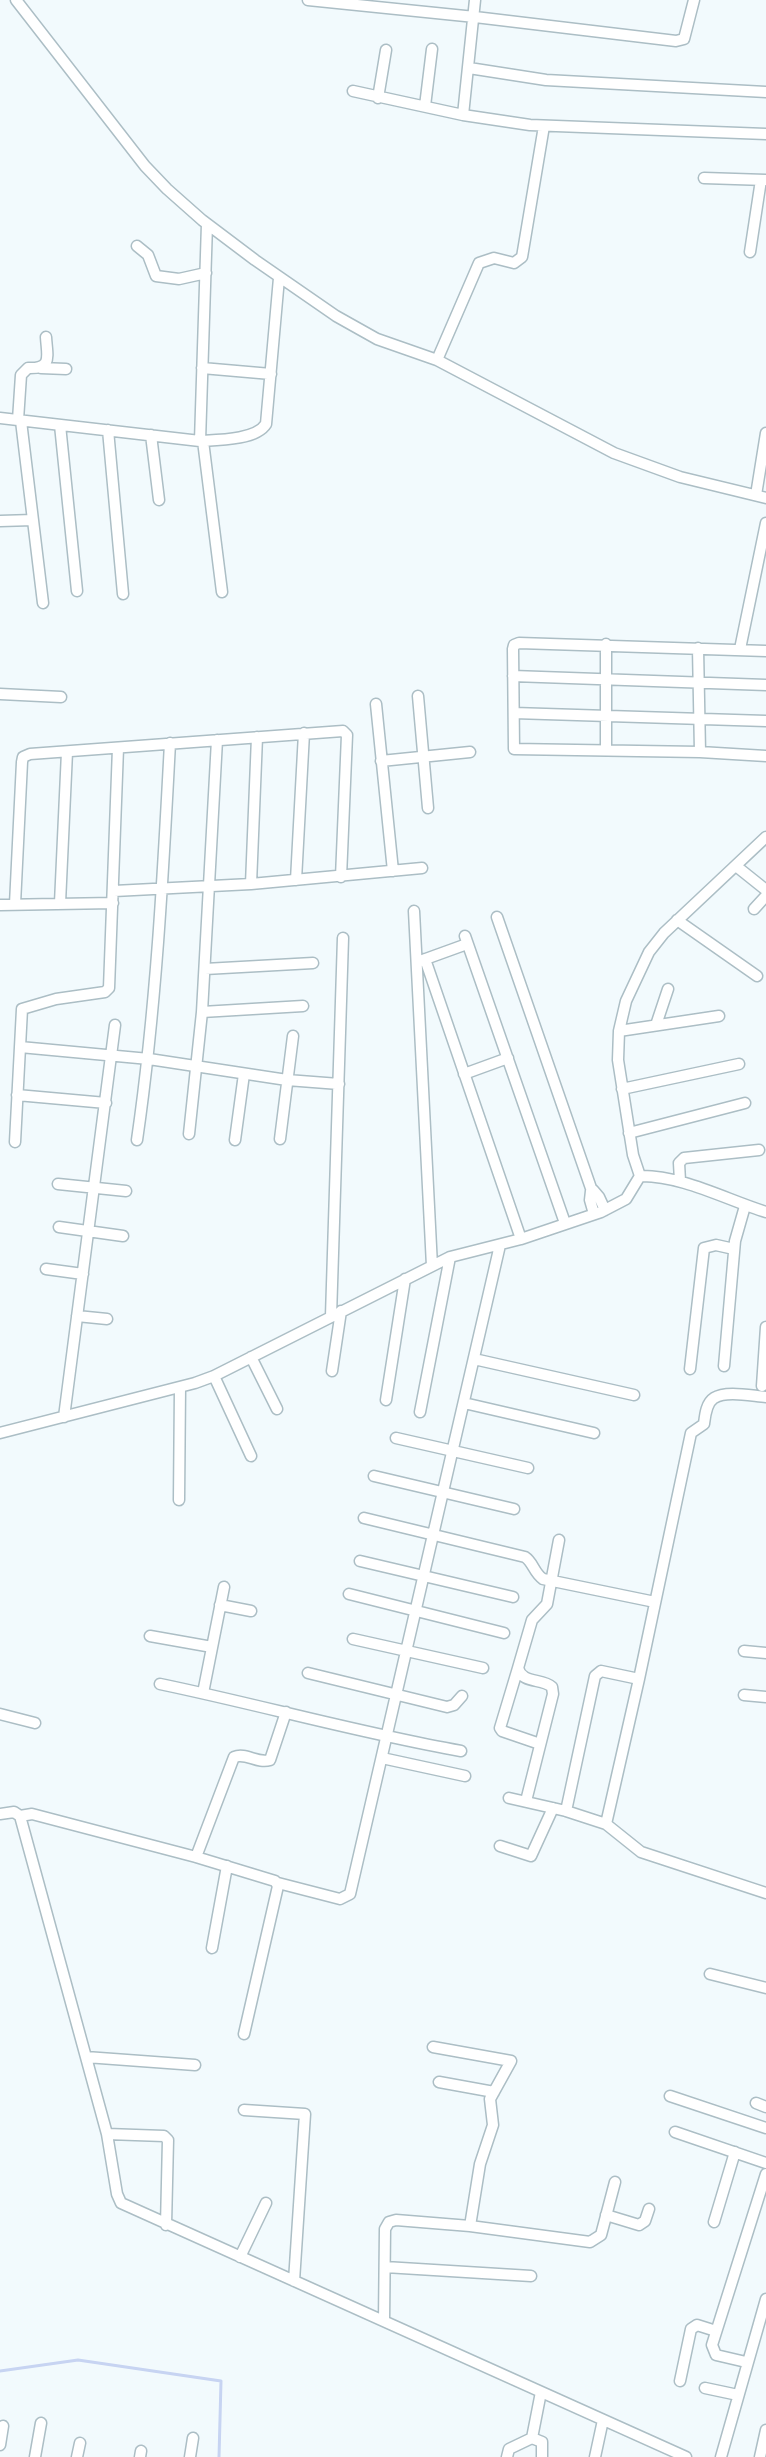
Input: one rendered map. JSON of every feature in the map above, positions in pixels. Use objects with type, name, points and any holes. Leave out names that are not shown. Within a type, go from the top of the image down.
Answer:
[{"type":"street","points":[[16,0],[145,166],[167,189],[207,224],[279,278],[336,316],[377,339],[436,360],[614,453],[680,477],[761,496],[766,433]]},
{"type":"street","points":[[308,0],[676,41],[684,39],[694,0]]},
{"type":"street","points":[[463,115],[476,0]]},
{"type":"street","points":[[424,106],[432,49]]},
{"type":"street","points":[[378,98],[386,50]]},
{"type":"street","points":[[469,68],[546,80],[766,92]]},
{"type":"street","points":[[352,91],[463,115],[544,126],[766,134]]},
{"type":"street","points":[[436,360],[479,263],[494,258],[514,263],[522,258],[544,126]]},
{"type":"street","points":[[704,177],[764,180],[750,252]]},
{"type":"street","points":[[207,224],[202,441],[222,592]]},
{"type":"street","points":[[136,246],[148,255],[156,276],[179,279],[206,273]]},
{"type":"street","points":[[0,418],[202,441],[226,440],[260,432],[264,428],[271,375],[279,278]]},
{"type":"street","points":[[41,368],[47,362],[46,337]]},
{"type":"street","points":[[43,603],[19,421],[21,375],[28,368],[66,369]]},
{"type":"street","points":[[202,368],[271,375]]},
{"type":"street","points":[[60,425],[77,591]]},
{"type":"street","points":[[108,430],[123,594]]},
{"type":"street","points":[[151,435],[159,500]]},
{"type":"street","points":[[0,521],[33,520]]},
{"type":"street","points":[[740,649],[766,524]]},
{"type":"street","points":[[766,651],[606,644],[519,643],[514,645],[513,649],[514,749],[700,752],[766,756]]},
{"type":"street","points":[[606,644],[606,750]]},
{"type":"street","points":[[698,648],[700,752]]},
{"type":"street","points":[[513,676],[766,685]]},
{"type":"street","points":[[0,694],[62,697]]},
{"type":"street","points":[[418,696],[428,808]]},
{"type":"street","points":[[376,704],[393,871]]},
{"type":"street","points":[[514,713],[698,717],[766,721]]},
{"type":"street","points":[[15,904],[23,757],[170,743],[343,731],[347,735],[341,877]]},
{"type":"street","points":[[296,880],[304,733]]},
{"type":"street","points":[[251,884],[257,737]]},
{"type":"street","points":[[189,1134],[202,1012],[217,740]]},
{"type":"street","points":[[137,1140],[149,1059],[163,888],[170,743]]},
{"type":"street","points":[[15,1142],[23,1008],[56,999],[108,990],[118,748]]},
{"type":"street","points":[[60,903],[67,752]]},
{"type":"street","points":[[381,760],[470,752]]},
{"type":"street","points":[[0,1433],[180,1388],[214,1376],[450,1257],[521,1239],[605,1210],[626,1199],[640,1176],[628,1133],[618,1060],[619,1031],[626,1001],[649,952],[677,920],[766,837]]},
{"type":"street","points":[[736,866],[766,890]]},
{"type":"street","points":[[0,905],[60,903],[163,888],[251,884],[422,868]]},
{"type":"street","points":[[754,909],[766,896]]},
{"type":"street","points":[[414,911],[421,960],[432,1266]]},
{"type":"street","points":[[497,917],[592,1191],[599,1197],[605,1210]]},
{"type":"street","points":[[677,920],[757,976]]},
{"type":"street","points":[[331,1316],[343,938]]},
{"type":"street","points":[[421,960],[466,940],[565,1223]]},
{"type":"street","points":[[421,960],[464,1074],[521,1239]]},
{"type":"street","points":[[205,969],[313,963]]},
{"type":"street","points":[[656,1025],[668,989]]},
{"type":"street","points":[[202,1012],[303,1006]]},
{"type":"street","points":[[619,1031],[719,1016]]},
{"type":"street","points":[[64,1417],[115,1025]]},
{"type":"street","points":[[280,1139],[293,1036]]},
{"type":"street","points":[[20,1047],[149,1059],[286,1080],[339,1084]]},
{"type":"street","points":[[464,1074],[508,1058]]},
{"type":"street","points":[[622,1089],[739,1064]]},
{"type":"street","points":[[235,1140],[244,1074]]},
{"type":"street","points":[[17,1095],[106,1102]]},
{"type":"street","points":[[628,1133],[745,1103]]},
{"type":"street","points":[[680,1181],[679,1163],[684,1158],[759,1150]]},
{"type":"street","points":[[640,1176],[654,1175],[680,1181],[766,1212]]},
{"type":"street","points":[[58,1184],[126,1191]]},
{"type":"street","points":[[592,1191],[590,1200],[594,1214]]},
{"type":"street","points":[[724,1366],[734,1249],[746,1206]]},
{"type":"street","points":[[59,1227],[123,1236]]},
{"type":"street","points":[[20,1816],[32,1814],[196,1857],[278,1883],[340,1899],[350,1894],[500,1245]]},
{"type":"street","points":[[690,1369],[704,1248],[716,1245],[734,1249]]},
{"type":"street","points":[[420,1412],[450,1257]]},
{"type":"street","points":[[46,1269],[83,1274]]},
{"type":"street","points":[[387,1400],[405,1279]]},
{"type":"street","points":[[332,1371],[341,1311]]},
{"type":"street","points":[[77,1316],[107,1319]]},
{"type":"street","points":[[606,1824],[691,1433],[704,1424],[709,1403],[713,1398],[764,1391],[766,1327]]},
{"type":"street","points":[[251,1357],[277,1409]]},
{"type":"street","points":[[474,1359],[633,1395]]},
{"type":"street","points":[[214,1376],[251,1456]]},
{"type":"street","points":[[179,1500],[180,1388]]},
{"type":"street","points":[[464,1403],[594,1433]]},
{"type":"street","points":[[396,1438],[528,1468]]},
{"type":"street","points":[[374,1476],[514,1509]]},
{"type":"street","points":[[364,1518],[434,1533],[525,1557],[537,1575],[552,1580],[656,1602]]},
{"type":"street","points":[[540,1744],[502,1731],[500,1728],[532,1620],[547,1604],[559,1540]]},
{"type":"street","points":[[360,1561],[513,1597]]},
{"type":"street","points":[[203,1693],[224,1587]]},
{"type":"street","points":[[349,1594],[504,1633]]},
{"type":"street","points":[[220,1605],[251,1611]]},
{"type":"street","points":[[150,1636],[212,1647]]},
{"type":"street","points":[[353,1639],[483,1668]]},
{"type":"street","points":[[744,1652],[766,1653]]},
{"type":"street","points":[[518,1668],[519,1674],[523,1677],[548,1683],[552,1687],[553,1694],[526,1801]]},
{"type":"street","points":[[566,1811],[595,1676],[601,1671],[639,1679]]},
{"type":"street","points":[[308,1673],[447,1707],[454,1705],[462,1696]]},
{"type":"street","points":[[160,1684],[286,1712],[387,1738],[461,1751]]},
{"type":"street","points":[[744,1695],[766,1697]]},
{"type":"street","points":[[196,1857],[234,1757],[242,1755],[261,1761],[270,1760],[286,1712]]},
{"type":"street","points":[[0,1714],[34,1723]]},
{"type":"street","points":[[382,1758],[465,1776]]},
{"type":"street","points":[[509,1798],[566,1811],[606,1824],[641,1852],[766,1893]]},
{"type":"street","points":[[500,1846],[531,1856],[553,1809]]},
{"type":"street","points":[[0,1814],[14,1812],[20,1816],[86,2057],[121,2203],[603,2420],[675,2455],[686,2457]]},
{"type":"street","points":[[212,1948],[227,1866]]},
{"type":"street","points":[[244,2034],[278,1883]]},
{"type":"street","points":[[710,1974],[766,1988]]},
{"type":"street","points":[[433,2048],[511,2061],[492,2095],[493,2125],[480,2164],[470,2226]]},
{"type":"street","points":[[86,2057],[195,2065]]},
{"type":"street","points":[[439,2082],[492,2095]]},
{"type":"street","points":[[670,2096],[766,2128]]},
{"type":"street","points":[[243,2110],[305,2114],[294,2281]]},
{"type":"street","points":[[675,2132],[766,2163]]},
{"type":"street","points":[[106,2134],[164,2136],[168,2140],[166,2225]]},
{"type":"street","points":[[714,2222],[735,2152]]},
{"type":"street","points":[[746,2362],[716,2355],[712,2345],[766,2174]]},
{"type":"street","points":[[384,2321],[385,2229],[389,2223],[396,2220],[470,2226],[590,2242],[601,2235],[615,2182]]},
{"type":"street","points":[[240,2257],[266,2202]]},
{"type":"street","points":[[606,2215],[639,2225],[645,2222],[649,2209]]},
{"type":"street","points":[[385,2267],[531,2276]]},
{"type":"street","points":[[721,2457],[746,2362],[766,2299]]},
{"type":"street","points":[[680,2381],[691,2329],[697,2325],[716,2331]]},
{"type":"street","points":[[705,2388],[738,2395]]},
{"type":"street","points":[[532,2438],[541,2392]]},
{"type":"street","points":[[595,2457],[603,2420]]},
{"type":"street","points":[[35,2457],[41,2423]]},
{"type":"street","points":[[0,2445],[3,2426]]},
{"type":"street","points":[[760,2457],[766,2430]]},
{"type":"street","points":[[190,2457],[193,2438]]},
{"type":"street","points":[[507,2457],[509,2450],[532,2438],[542,2442],[542,2457]]},
{"type":"street","points":[[77,2457],[80,2443]]},
{"type":"waterway","points":[[0,2371],[78,2360],[221,2381],[219,2457]]}]
